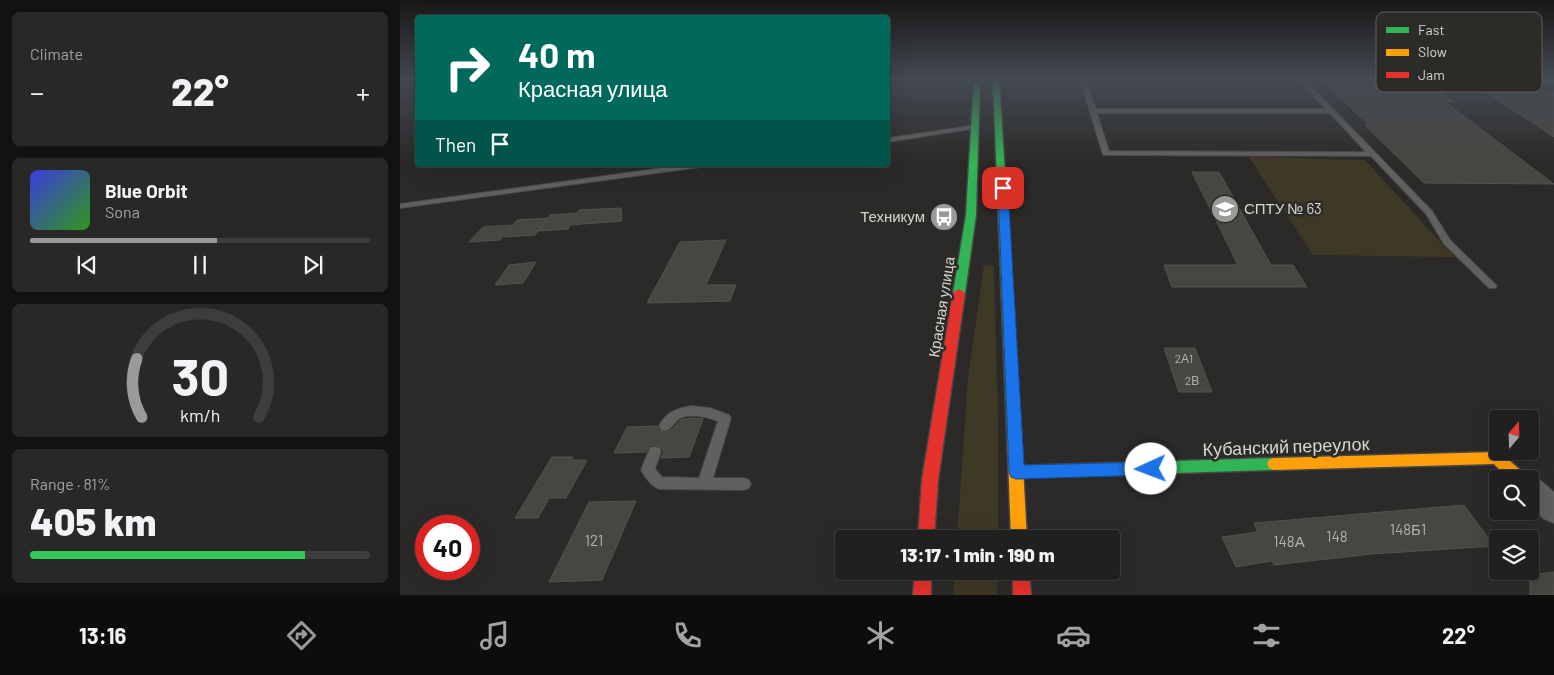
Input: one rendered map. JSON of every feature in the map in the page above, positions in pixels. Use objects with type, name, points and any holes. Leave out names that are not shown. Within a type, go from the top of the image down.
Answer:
[{"type":"main road","name":"Красная улица","points":[[927,530],[930,480],[971,215],[976,107]]},
{"type":"main road","points":[[997,107],[1019,530]]},
{"type":"main road","name":"Кубанский переулок","points":[[1016,472],[1497,458],[1510,470]]},
{"type":"main road","points":[[922,595],[923,580]]},
{"type":"main road","points":[[1021,580],[1022,595]]},
{"type":"street","points":[[1539,496],[1554,510]]},
{"type":"lane","points":[[1092,107],[1106,153],[1373,154]]},
{"type":"lane","points":[[1328,107],[1429,213],[1448,242],[1492,286]]},
{"type":"lane","points":[[1093,111],[1332,111]]},
{"type":"lane","points":[[890,140],[976,128]]},
{"type":"lane","points":[[400,206],[671,167]]},
{"type":"lane","points":[[665,426],[667,421],[680,412],[710,411],[725,418],[704,484]]},
{"type":"lane","points":[[655,452],[648,470],[659,483],[744,484]]},
{"type":"shaded area","points":[[1249,157],[1365,160],[1454,257],[1313,255]]},
{"type":"shaded area","points":[[984,265],[994,266],[998,422],[998,530],[958,530],[968,378]]},
{"type":"shaded area","points":[[954,580],[997,580],[997,595],[953,595]]},
{"type":"building","points":[[1350,107],[1451,107],[1554,184],[1424,183],[1365,125],[1369,125]]},
{"type":"building","points":[[1508,107],[1554,107],[1554,137]]},
{"type":"building","points":[[1192,172],[1219,172],[1271,265],[1293,265],[1307,287],[1172,287],[1164,265],[1238,265]]},
{"type":"building","points":[[621,208],[622,221],[570,225],[568,229],[538,231],[550,215],[577,213],[579,210]]},
{"type":"building","points":[[547,218],[535,235],[504,237],[517,220]]},
{"type":"building","points":[[512,225],[500,240],[469,242],[483,227]]},
{"type":"building","points":[[726,240],[706,285],[736,285],[730,301],[647,303],[680,242]]},
{"type":"building","points":[[536,262],[523,283],[495,285],[509,265]]},
{"type":"building","points":[[1164,348],[1195,348],[1212,392],[1179,392]]},
{"type":"building","points":[[703,419],[689,457],[661,458],[664,452],[662,448],[655,445],[650,446],[646,452],[614,453],[627,427],[657,426],[659,431],[665,432],[671,430],[681,420]]},
{"type":"building","points":[[552,457],[573,457],[571,460],[587,460],[566,498],[549,498],[538,518],[515,518]]},
{"type":"building","points":[[636,501],[602,580],[549,582],[589,502]]},
{"type":"building","points":[[1464,505],[1489,539],[1489,546],[1372,554],[1274,565],[1272,561],[1236,567],[1222,537],[1258,532],[1254,523]]},
{"type":"building","points":[[1554,572],[1554,595],[1530,595],[1530,580],[1539,580],[1539,574]]},
{"type":"traffic: fast","points":[[959,293],[971,215],[976,107]]},
{"type":"traffic: fast","points":[[997,107],[1014,430]]},
{"type":"traffic: fast","points":[[1016,472],[1274,464]]},
{"type":"traffic: slow","points":[[1014,430],[1019,530]]},
{"type":"traffic: slow","points":[[1274,464],[1497,458],[1510,470]]},
{"type":"traffic: jam","points":[[927,530],[930,480],[959,293]]},
{"type":"traffic: jam","points":[[922,595],[923,580]]},
{"type":"traffic: jam","points":[[1021,580],[1022,595]]},
{"type":"place","name":"СПТУ № 63","points":[[1225,209]]},
{"type":"place","name":"Техникум","points":[[944,217]]},
{"type":"route","points":[[1003,188],[1016,472],[1151,469]]}]
